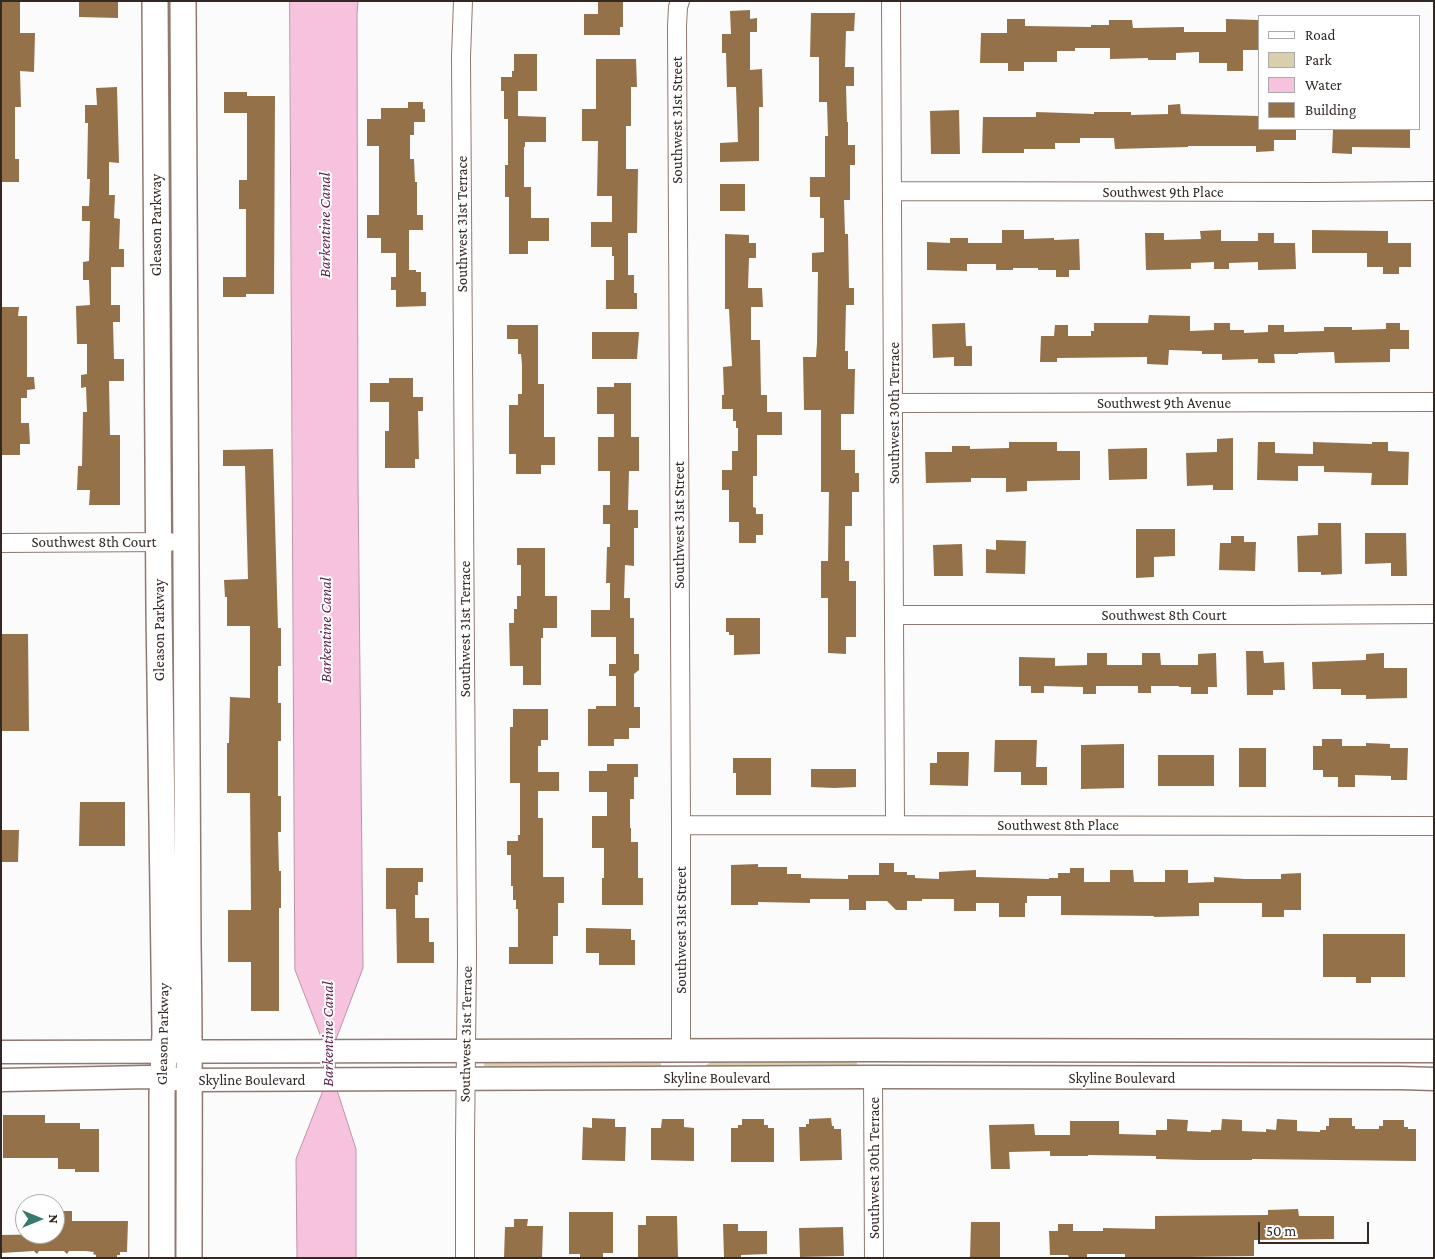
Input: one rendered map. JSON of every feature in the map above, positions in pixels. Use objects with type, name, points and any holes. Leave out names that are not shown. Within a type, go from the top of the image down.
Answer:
[{"type":"main road","name":"Gleason Parkway","points":[[155,1],[157,454],[165,1034],[162,1078],[162,1258]]},
{"type":"main road","name":"Gleason Parkway","points":[[183,1],[190,1053],[189,1258]]},
{"type":"street","name":"Southwest 31st Terrace","points":[[463,1],[461,57],[467,1051],[465,1258]]},
{"type":"street","name":"Southwest 31st Street","points":[[680,1],[676,26],[681,1050]]},
{"type":"street","name":"Southwest 30th Terrace","points":[[891,1],[895,825]]},
{"type":"street","name":"Southwest 9th Place","points":[[892,191],[1434,191]]},
{"type":"street","name":"Southwest 9th Avenue","points":[[894,404],[1434,402]]},
{"type":"street","name":"Southwest 8th Court","points":[[1,543],[186,542]]},
{"type":"street","name":"Southwest 8th Court","points":[[895,614],[1434,614]]},
{"type":"street","name":"Southwest 8th Place","points":[[681,825],[1434,826]]},
{"type":"street","name":"Skyline Boulevard","points":[[1,1052],[190,1053],[681,1050],[1434,1051]]},
{"type":"street","points":[[681,1050],[682,1078]]},
{"type":"street","points":[[873,1050],[873,1077]]},
{"type":"street","name":"Skyline Boulevard","points":[[1,1080],[148,1077],[189,1080],[873,1077],[1434,1079]]},
{"type":"street","name":"Southwest 30th Terrace","points":[[873,1077],[874,1258]]},
{"type":"green space","points":[[167,75],[176,75],[175,517],[171,518]]},
{"type":"green space","points":[[654,1058],[661,1063],[661,1067],[502,1071],[484,1066],[484,1063],[488,1060]]},
{"type":"green space","points":[[713,1061],[856,1061],[858,1066],[856,1068],[706,1067],[706,1065]]},
{"type":"water","name":"Barkentine Canal","points":[[290,1],[358,1],[358,479],[363,968],[335,1042],[336,1087],[356,1149],[356,1258],[297,1258],[296,1159],[324,1088],[323,1042],[295,970]]},
{"type":"building","points":[[1,1],[20,1],[20,33],[35,33],[34,72],[20,71],[21,107],[15,107],[15,159],[19,159],[19,182],[1,182]]},
{"type":"building","points":[[79,1],[118,1],[118,18],[79,17]]},
{"type":"building","points":[[598,1],[623,1],[623,27],[620,27],[620,35],[584,35],[584,14],[598,14]]},
{"type":"building","points":[[750,10],[750,19],[757,18],[757,32],[750,32],[750,70],[762,69],[763,107],[759,107],[759,161],[720,162],[720,143],[738,142],[736,87],[727,87],[726,53],[722,53],[722,34],[731,34],[730,11]]},
{"type":"building","points":[[811,13],[855,13],[854,31],[846,31],[845,67],[854,67],[854,86],[846,86],[848,145],[855,145],[855,165],[850,165],[850,200],[844,200],[845,234],[848,234],[849,288],[854,288],[854,305],[846,305],[845,351],[848,351],[848,369],[855,369],[854,414],[841,414],[841,450],[855,450],[855,473],[859,473],[859,492],[852,492],[852,526],[845,526],[845,561],[849,561],[849,581],[856,581],[856,637],[846,637],[846,654],[828,653],[828,598],[821,598],[821,561],[828,561],[829,492],[821,492],[821,410],[804,410],[803,357],[816,357],[817,343],[818,272],[812,272],[812,253],[824,252],[824,218],[820,218],[820,197],[810,197],[810,177],[825,177],[825,136],[828,136],[827,102],[819,102],[819,57],[810,57]]},
{"type":"building","points":[[1007,19],[1025,19],[1025,26],[1091,27],[1091,25],[1109,25],[1109,20],[1132,20],[1133,28],[1184,27],[1184,32],[1226,32],[1226,19],[1258,20],[1258,50],[1243,50],[1243,71],[1227,71],[1227,63],[1199,63],[1199,52],[1176,53],[1176,60],[1148,60],[1148,58],[1110,59],[1110,48],[1075,48],[1075,51],[1057,51],[1057,62],[1024,62],[1024,71],[1008,71],[1008,63],[980,63],[981,33],[1007,33]]},
{"type":"building","points":[[514,54],[537,54],[537,91],[518,91],[518,116],[546,117],[546,142],[525,142],[524,187],[531,187],[531,218],[549,218],[549,241],[528,241],[528,254],[509,254],[509,197],[505,197],[505,165],[508,165],[508,119],[504,119],[504,91],[501,91],[501,77],[512,77]]},
{"type":"building","points":[[596,59],[636,59],[637,87],[631,87],[631,126],[626,126],[626,169],[638,169],[637,233],[628,233],[628,275],[634,275],[634,293],[637,293],[637,309],[606,309],[606,280],[614,280],[612,247],[591,247],[591,222],[612,222],[612,196],[597,196],[598,141],[582,141],[582,109],[596,109]]},
{"type":"building","points":[[117,87],[119,163],[109,162],[109,195],[115,195],[114,218],[120,219],[119,249],[124,249],[124,267],[111,267],[111,305],[120,305],[120,322],[113,322],[114,359],[124,359],[124,381],[109,381],[110,435],[120,435],[120,505],[89,505],[90,490],[77,490],[78,466],[82,466],[83,412],[87,412],[86,387],[81,388],[81,375],[87,374],[87,344],[77,344],[76,306],[90,305],[89,280],[83,280],[83,262],[89,261],[90,221],[82,221],[82,206],[89,206],[90,179],[87,179],[88,123],[85,123],[85,105],[97,105],[96,88]]},
{"type":"building","points":[[224,92],[247,92],[247,96],[275,96],[274,294],[246,294],[246,297],[223,297],[223,277],[246,277],[246,209],[239,209],[239,180],[247,180],[247,113],[224,113]]},
{"type":"building","points":[[408,102],[423,102],[423,109],[425,109],[425,122],[414,122],[414,135],[410,135],[410,159],[414,159],[415,182],[417,182],[417,215],[423,215],[423,230],[409,230],[409,270],[421,272],[421,292],[426,292],[426,306],[396,307],[396,290],[391,290],[391,277],[396,277],[396,253],[381,253],[381,238],[367,238],[367,215],[379,215],[379,146],[367,146],[367,119],[381,119],[381,108],[408,108]]},
{"type":"building","points":[[1180,104],[1181,114],[1258,116],[1258,130],[1296,130],[1296,140],[1274,140],[1274,151],[1256,152],[1256,146],[1115,149],[1114,138],[1080,138],[1080,143],[1055,143],[1055,149],[1024,149],[1024,153],[982,153],[983,117],[1036,117],[1036,112],[1094,114],[1094,112],[1131,112],[1131,115],[1168,114],[1168,105]]},
{"type":"building","points":[[959,110],[960,154],[931,154],[930,111]]},
{"type":"building","points":[[1333,130],[1410,130],[1410,148],[1352,147],[1352,154],[1332,153]]},
{"type":"building","points":[[720,184],[745,184],[745,211],[720,211]]},
{"type":"building","points":[[1002,230],[1024,230],[1024,239],[1079,239],[1080,270],[1069,270],[1069,277],[1056,277],[1056,270],[1013,268],[1013,270],[996,270],[996,264],[967,264],[967,271],[927,270],[927,242],[950,243],[950,238],[968,238],[968,243],[1002,243]]},
{"type":"building","points":[[1221,230],[1221,241],[1258,241],[1258,233],[1274,233],[1274,243],[1295,243],[1296,269],[1258,270],[1258,262],[1229,263],[1229,269],[1214,269],[1214,262],[1191,263],[1191,269],[1146,270],[1145,233],[1164,233],[1164,240],[1201,239],[1200,231]]},
{"type":"building","points":[[1312,230],[1388,231],[1388,243],[1411,243],[1411,267],[1399,267],[1399,274],[1383,274],[1383,267],[1367,267],[1367,253],[1312,253]]},
{"type":"building","points":[[725,234],[749,235],[749,243],[756,243],[756,258],[749,258],[748,288],[762,288],[763,307],[751,307],[751,340],[760,340],[761,395],[767,395],[767,412],[782,412],[782,435],[757,435],[757,476],[753,476],[753,507],[756,508],[756,514],[763,514],[763,535],[756,535],[756,543],[739,543],[739,522],[729,522],[729,490],[722,490],[722,470],[732,470],[732,451],[738,451],[738,428],[736,428],[736,421],[733,421],[733,409],[722,409],[722,395],[724,395],[723,367],[732,366],[729,309],[725,309]]},
{"type":"building","points":[[1,307],[19,307],[18,316],[27,316],[27,377],[34,377],[35,389],[27,390],[27,398],[21,398],[21,423],[29,423],[30,444],[20,444],[20,455],[1,455]]},
{"type":"building","points":[[1149,315],[1190,316],[1190,331],[1214,330],[1214,323],[1230,323],[1230,330],[1244,330],[1244,333],[1268,332],[1268,325],[1284,325],[1284,332],[1324,331],[1324,327],[1352,327],[1352,330],[1386,329],[1386,323],[1400,323],[1400,330],[1409,330],[1409,349],[1390,349],[1390,362],[1335,363],[1334,352],[1274,354],[1275,363],[1258,363],[1258,359],[1222,360],[1222,354],[1202,354],[1202,351],[1169,350],[1168,365],[1147,364],[1147,357],[1057,358],[1057,362],[1040,362],[1041,336],[1054,336],[1055,325],[1068,325],[1068,336],[1091,336],[1091,331],[1094,331],[1094,323],[1148,323]]},
{"type":"building","points":[[965,323],[966,346],[972,346],[972,366],[954,366],[954,357],[933,358],[932,324]]},
{"type":"building","points":[[507,325],[538,325],[538,384],[544,384],[544,437],[555,437],[555,465],[541,465],[541,474],[516,474],[516,454],[509,454],[509,405],[518,405],[518,394],[522,394],[522,365],[521,354],[518,354],[518,339],[507,339]]},
{"type":"building","points":[[592,332],[639,332],[637,359],[592,359]]},
{"type":"building","points":[[389,378],[413,378],[413,397],[423,397],[423,411],[418,411],[419,459],[415,459],[415,468],[385,468],[385,431],[389,431],[389,402],[370,402],[370,383],[389,383]]},
{"type":"building","points":[[614,383],[631,383],[631,437],[639,437],[639,471],[629,471],[628,510],[638,510],[638,528],[634,528],[634,566],[625,565],[624,598],[630,598],[630,618],[634,618],[634,654],[639,654],[639,670],[634,674],[634,707],[640,707],[640,728],[629,728],[629,739],[614,739],[614,746],[588,746],[588,709],[596,709],[596,706],[616,706],[616,676],[609,676],[609,664],[616,664],[616,637],[591,637],[591,610],[610,610],[610,583],[606,583],[607,547],[610,547],[610,524],[603,524],[603,505],[610,505],[610,471],[598,471],[598,437],[614,437],[614,414],[597,414],[597,387],[614,387]]},
{"type":"building","points":[[1233,438],[1233,490],[1213,490],[1213,485],[1187,486],[1186,453],[1217,452],[1217,439]]},
{"type":"building","points":[[1009,442],[1057,442],[1057,451],[1080,451],[1080,480],[1027,481],[1027,491],[1006,492],[1006,478],[971,478],[971,482],[926,483],[925,452],[952,452],[952,446],[970,446],[970,449],[1009,448]]},
{"type":"building","points":[[1258,442],[1275,442],[1275,453],[1313,454],[1313,442],[1372,444],[1372,442],[1388,442],[1388,451],[1409,452],[1408,485],[1371,485],[1372,473],[1324,472],[1324,466],[1298,466],[1298,481],[1257,480]]},
{"type":"building","points":[[1147,448],[1147,479],[1109,480],[1108,449]]},
{"type":"building","points":[[273,449],[278,628],[281,628],[281,666],[278,666],[278,703],[281,703],[281,741],[278,741],[278,796],[281,796],[281,832],[278,832],[279,871],[281,871],[279,1011],[251,1011],[251,962],[228,962],[228,910],[251,910],[250,793],[227,793],[227,743],[229,743],[230,697],[250,698],[250,626],[227,626],[227,597],[225,597],[224,580],[248,579],[245,466],[223,466],[223,450]]},
{"type":"building","points":[[1318,523],[1341,523],[1342,574],[1321,575],[1321,572],[1298,572],[1297,536],[1318,535]]},
{"type":"building","points":[[1136,529],[1175,529],[1175,556],[1154,557],[1154,577],[1136,578]]},
{"type":"building","points":[[1365,533],[1406,533],[1407,576],[1391,576],[1391,563],[1365,564]]},
{"type":"building","points":[[1231,536],[1244,536],[1244,542],[1256,542],[1255,571],[1219,570],[1220,543],[1231,543]]},
{"type":"building","points":[[996,540],[1026,541],[1025,574],[986,573],[986,549],[996,550]]},
{"type":"building","points":[[962,544],[963,576],[934,576],[933,545]]},
{"type":"building","points":[[517,548],[545,548],[545,596],[557,596],[557,628],[543,628],[543,638],[541,638],[541,685],[523,685],[523,666],[510,666],[509,623],[514,623],[514,609],[517,609],[517,596],[521,596],[521,565],[517,565]]},
{"type":"building","points":[[726,618],[760,618],[760,654],[734,655],[734,635],[729,635],[729,632],[726,632]]},
{"type":"building","points":[[1,634],[28,634],[29,731],[1,731]]},
{"type":"building","points":[[1246,651],[1263,651],[1264,663],[1284,662],[1285,690],[1273,690],[1273,695],[1247,695]]},
{"type":"building","points":[[1087,653],[1107,653],[1107,665],[1142,665],[1142,653],[1160,653],[1161,665],[1198,665],[1198,654],[1216,653],[1217,687],[1208,687],[1208,694],[1191,694],[1191,687],[1151,686],[1151,693],[1138,693],[1138,686],[1096,686],[1096,694],[1083,694],[1083,687],[1044,686],[1044,693],[1031,693],[1031,686],[1019,686],[1019,657],[1055,658],[1055,666],[1087,665]]},
{"type":"building","points":[[1384,653],[1384,668],[1407,668],[1407,698],[1366,699],[1366,695],[1341,695],[1341,689],[1313,689],[1312,662],[1366,660],[1366,654]]},
{"type":"building","points":[[513,709],[548,709],[548,740],[541,740],[541,746],[538,746],[538,772],[559,772],[559,791],[538,791],[538,818],[543,818],[543,877],[564,877],[564,903],[558,903],[558,936],[553,936],[553,964],[509,964],[509,947],[518,947],[518,909],[516,909],[516,900],[513,900],[511,855],[507,855],[507,841],[518,841],[518,835],[520,835],[520,783],[510,783],[510,727],[513,727]]},
{"type":"building","points":[[1322,739],[1342,739],[1342,746],[1366,746],[1366,743],[1390,744],[1390,748],[1408,748],[1407,780],[1391,780],[1391,776],[1355,775],[1355,787],[1338,787],[1338,777],[1323,777],[1323,770],[1313,770],[1313,746],[1322,746]]},
{"type":"building","points":[[995,740],[1037,740],[1036,767],[1047,767],[1047,785],[1021,785],[1021,772],[994,772]]},
{"type":"building","points":[[1124,744],[1124,788],[1081,789],[1081,745]]},
{"type":"building","points":[[1239,748],[1266,748],[1266,787],[1239,787]]},
{"type":"building","points":[[937,752],[969,752],[968,786],[930,785],[930,763],[937,763]]},
{"type":"building","points":[[1158,755],[1214,755],[1214,786],[1158,786]]},
{"type":"building","points":[[733,758],[771,758],[771,795],[736,795],[736,773],[733,773]]},
{"type":"building","points":[[607,764],[638,764],[638,777],[634,777],[634,799],[630,799],[630,828],[631,842],[638,842],[638,878],[643,878],[643,905],[602,905],[604,848],[592,848],[592,816],[607,816],[607,792],[589,792],[589,771],[607,771]]},
{"type":"building","points":[[811,769],[856,769],[856,787],[811,787]]},
{"type":"building","points":[[80,802],[125,802],[125,846],[79,846]]},
{"type":"building","points":[[1,830],[19,830],[18,862],[1,862]]},
{"type":"building","points":[[879,863],[894,863],[894,872],[907,872],[907,875],[915,875],[915,878],[939,879],[939,872],[976,870],[976,877],[1049,879],[1058,878],[1058,873],[1070,873],[1070,868],[1084,868],[1084,882],[1110,882],[1110,870],[1133,870],[1134,882],[1165,882],[1165,870],[1188,870],[1188,883],[1214,882],[1214,877],[1281,879],[1281,874],[1301,873],[1301,910],[1284,910],[1284,917],[1262,917],[1262,903],[1199,903],[1199,916],[1061,915],[1061,896],[1027,896],[1025,917],[999,917],[999,903],[976,903],[976,911],[954,911],[954,899],[907,901],[907,910],[896,910],[887,901],[866,901],[866,910],[849,910],[849,899],[810,899],[810,903],[758,902],[758,905],[731,905],[731,865],[758,864],[758,867],[787,867],[787,874],[801,874],[801,878],[848,879],[848,875],[879,875]]},
{"type":"building","points":[[386,868],[423,868],[423,882],[418,882],[418,895],[415,895],[415,918],[429,918],[429,942],[434,942],[434,963],[397,963],[396,909],[386,909]]},
{"type":"building","points":[[586,928],[631,929],[631,940],[635,940],[635,965],[599,965],[599,953],[586,953]]},
{"type":"building","points":[[1323,934],[1405,934],[1405,977],[1371,977],[1371,983],[1356,983],[1356,977],[1323,977]]},
{"type":"building","points":[[3,1115],[45,1115],[45,1123],[80,1123],[80,1129],[99,1129],[99,1172],[75,1172],[75,1169],[58,1169],[58,1158],[3,1158]]},
{"type":"building","points":[[592,1118],[615,1119],[615,1127],[626,1127],[625,1161],[582,1160],[583,1127],[592,1128]]},
{"type":"building","points":[[831,1118],[834,1129],[841,1129],[842,1160],[800,1161],[799,1127],[806,1127],[806,1124],[809,1124],[809,1119]]},
{"type":"building","points":[[1329,1118],[1352,1118],[1352,1126],[1355,1126],[1355,1129],[1379,1129],[1379,1126],[1383,1126],[1383,1120],[1404,1120],[1404,1127],[1416,1129],[1416,1161],[1156,1159],[1156,1156],[1050,1156],[1050,1151],[1009,1152],[1010,1169],[991,1169],[989,1125],[1034,1124],[1035,1135],[1070,1135],[1070,1121],[1119,1121],[1119,1134],[1156,1135],[1156,1130],[1167,1130],[1167,1119],[1188,1120],[1187,1131],[1211,1132],[1211,1130],[1221,1130],[1222,1119],[1242,1120],[1242,1131],[1266,1132],[1266,1129],[1276,1130],[1277,1119],[1297,1120],[1297,1131],[1320,1132],[1320,1130],[1326,1130],[1326,1126],[1329,1126]]},
{"type":"building","points":[[662,1119],[684,1119],[684,1127],[694,1128],[694,1161],[651,1160],[651,1128],[661,1128]]},
{"type":"building","points":[[742,1119],[764,1119],[764,1125],[768,1125],[768,1128],[774,1128],[774,1162],[731,1162],[731,1128],[738,1128],[738,1125],[742,1125]]},
{"type":"building","points":[[1298,1209],[1299,1216],[1334,1216],[1334,1239],[1254,1240],[1254,1256],[1125,1258],[1125,1254],[1087,1254],[1087,1258],[1069,1258],[1068,1255],[1050,1255],[1049,1231],[1058,1231],[1058,1224],[1073,1224],[1073,1231],[1103,1231],[1103,1228],[1155,1229],[1155,1216],[1268,1215],[1268,1210]]},
{"type":"building","points":[[65,1211],[72,1211],[72,1221],[128,1221],[127,1252],[120,1252],[117,1258],[96,1258],[96,1255],[93,1254],[94,1252],[86,1251],[69,1251],[67,1254],[64,1251],[39,1251],[37,1254],[34,1251],[1,1253],[1,1235],[15,1235],[15,1244],[65,1244]]},
{"type":"building","points":[[569,1212],[613,1212],[613,1253],[603,1253],[603,1258],[580,1258],[580,1254],[569,1254]]},
{"type":"building","points":[[646,1216],[677,1216],[678,1258],[638,1258],[638,1225],[646,1225]]},
{"type":"building","points":[[514,1219],[528,1219],[527,1226],[543,1226],[542,1258],[504,1258],[505,1227],[514,1227]]},
{"type":"building","points":[[971,1222],[1000,1222],[1000,1258],[970,1258]]},
{"type":"building","points":[[723,1224],[738,1224],[738,1231],[767,1231],[767,1254],[741,1255],[741,1258],[724,1258]]},
{"type":"building","points":[[843,1227],[844,1256],[800,1257],[799,1228]]}]
